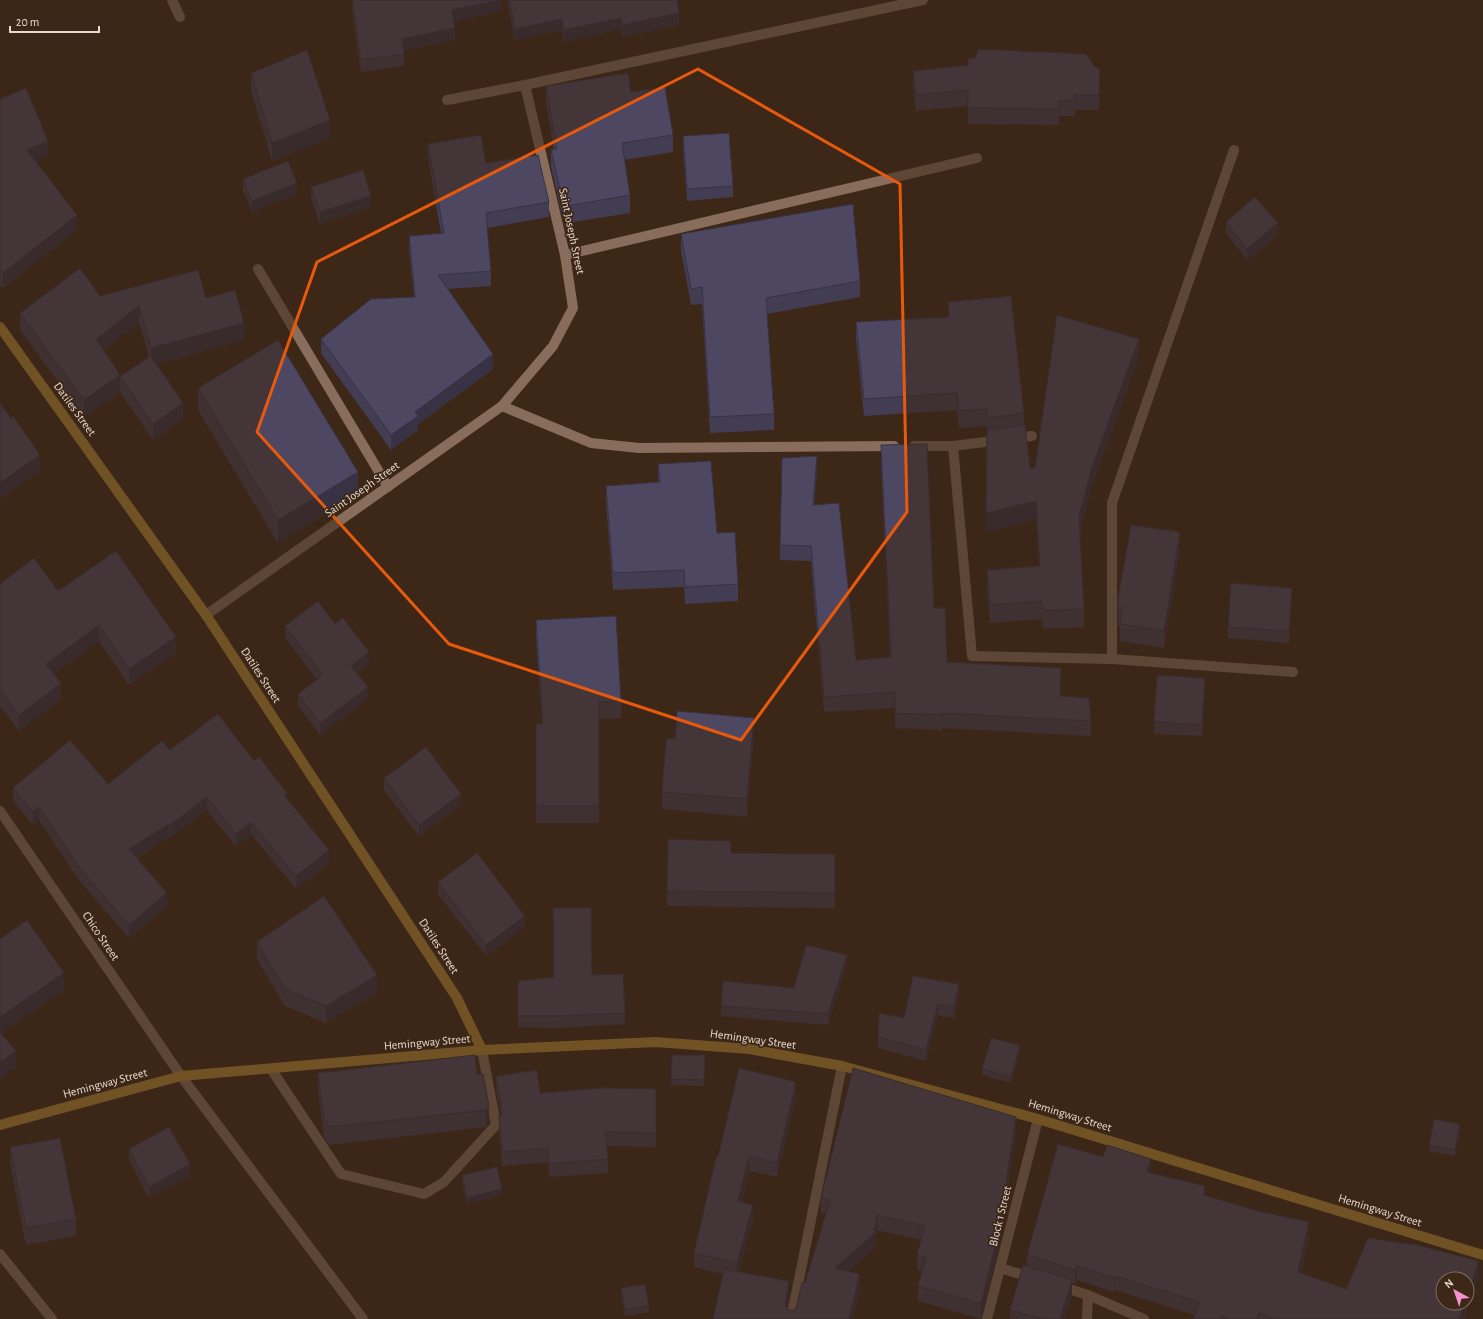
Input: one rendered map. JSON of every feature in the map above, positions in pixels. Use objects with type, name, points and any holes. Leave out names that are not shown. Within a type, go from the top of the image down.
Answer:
[{"type":"main road","name":"Datiles Street","points":[[0,327],[206,615],[458,998],[482,1050]]},
{"type":"main road","name":"Hemingway Street","points":[[0,1125],[181,1076],[482,1050],[656,1042],[749,1049],[842,1066],[1038,1118],[1483,1255]]},
{"type":"street","points":[[172,0],[180,17]]},
{"type":"street","points":[[447,100],[525,85],[923,0]]},
{"type":"street","name":"Saint Joseph Street","points":[[206,615],[502,406],[553,346],[573,308],[565,255],[525,85]]},
{"type":"street","points":[[1112,659],[1112,503],[1234,150]]},
{"type":"street","points":[[565,255],[977,158]]},
{"type":"street","points":[[258,269],[388,487]]},
{"type":"street","points":[[502,406],[591,443],[639,448],[953,446],[1032,436]]},
{"type":"street","points":[[953,446],[972,656],[1112,659],[1293,672]]},
{"type":"street","name":"Chico Street","points":[[0,811],[181,1076],[363,1319]]},
{"type":"street","points":[[271,1069],[341,1174],[424,1194],[444,1182],[496,1125],[482,1050]]},
{"type":"street","points":[[791,1319],[842,1066]]},
{"type":"street","name":"Block 1 Street","points":[[987,1319],[1038,1118]]},
{"type":"street","points":[[0,1254],[52,1319]]},
{"type":"street","points":[[1000,1268],[1088,1295],[1144,1319]]},
{"type":"street","points":[[1087,1319],[1088,1295]]},
{"type":"highlighted area","points":[[698,69],[900,184],[907,512],[741,740],[449,644],[257,432],[317,262]]},
{"type":"building","points":[[352,0],[501,0],[452,10],[455,28],[402,39],[404,54],[361,60]]},
{"type":"building","points":[[509,0],[677,0],[679,13],[623,25],[621,18],[564,30],[562,19],[515,29]]},
{"type":"building","points":[[978,49],[1086,54],[1094,66],[1100,69],[1099,95],[1074,95],[1075,101],[1059,100],[1059,109],[968,108],[968,90],[916,95],[913,71],[968,65],[968,59],[975,58]]},
{"type":"building","points":[[307,50],[330,120],[272,143],[251,73]]},
{"type":"building","points":[[628,73],[631,92],[665,87],[673,135],[622,143],[630,195],[567,206],[565,197],[562,198],[551,150],[557,149],[546,86]]},
{"type":"building","points":[[26,88],[48,141],[27,150],[77,215],[3,273],[0,269],[0,99]]},
{"type":"building","points":[[729,133],[733,186],[687,189],[683,136]]},
{"type":"building","points":[[481,135],[486,163],[538,155],[549,202],[486,213],[491,271],[438,275],[493,354],[415,412],[418,416],[391,435],[321,339],[371,299],[415,297],[409,233],[410,236],[444,233],[428,144]]},
{"type":"building","points":[[288,161],[297,183],[252,201],[243,179]]},
{"type":"building","points":[[363,170],[371,196],[320,212],[311,187]]},
{"type":"building","points":[[1255,197],[1278,223],[1247,249],[1226,222]]},
{"type":"building","points":[[853,204],[860,281],[766,298],[774,414],[710,417],[702,287],[691,289],[681,234]]},
{"type":"building","points":[[80,268],[100,296],[198,270],[206,298],[235,290],[244,323],[151,348],[139,306],[96,339],[120,375],[84,400],[20,313]]},
{"type":"building","points":[[1011,296],[1024,413],[987,418],[987,409],[959,411],[957,393],[864,399],[856,322],[949,317],[948,302]]},
{"type":"building","points":[[1057,315],[1139,339],[1092,467],[1079,517],[1084,609],[1043,611],[1042,601],[990,605],[987,570],[1040,566],[1036,501],[986,513],[987,430],[1025,425],[1030,468],[1035,468]]},
{"type":"building","points":[[278,340],[358,472],[278,520],[198,388]]},
{"type":"building","points":[[151,356],[183,403],[153,424],[120,376]]},
{"type":"building","points":[[0,403],[11,418],[13,416],[40,455],[0,483]]},
{"type":"building","points":[[927,444],[934,608],[945,608],[947,662],[1061,668],[1060,696],[1089,698],[1091,721],[942,713],[942,715],[895,713],[895,692],[824,697],[811,546],[780,545],[782,458],[817,456],[813,505],[839,503],[856,660],[891,657],[881,445]]},
{"type":"building","points":[[711,461],[717,533],[735,532],[738,584],[685,587],[684,570],[613,573],[606,486],[660,482],[658,464]]},
{"type":"building","points":[[1131,525],[1180,532],[1164,631],[1120,624],[1122,608],[1118,608],[1118,598]]},
{"type":"building","points":[[116,551],[176,637],[129,669],[99,625],[46,664],[61,683],[19,715],[0,690],[0,584],[34,558],[58,591]]},
{"type":"building","points":[[1231,583],[1292,588],[1289,631],[1228,627]]},
{"type":"building","points":[[318,601],[335,624],[343,618],[369,652],[351,666],[368,687],[320,723],[298,694],[323,675],[285,626]]},
{"type":"building","points":[[616,616],[621,701],[599,702],[599,806],[536,806],[536,724],[543,724],[536,620]]},
{"type":"building","points":[[1157,675],[1205,678],[1202,725],[1154,722]]},
{"type":"building","points":[[677,711],[754,718],[747,799],[662,792],[666,738],[675,739]]},
{"type":"building","points":[[218,714],[254,761],[259,757],[287,793],[284,795],[329,850],[296,876],[251,822],[236,834],[207,797],[170,825],[169,824],[129,849],[167,893],[129,925],[79,867],[39,807],[33,812],[13,788],[70,740],[108,784],[162,741],[170,750]]},
{"type":"building","points":[[426,747],[461,794],[419,825],[384,778]]},
{"type":"building","points":[[668,839],[731,841],[731,853],[835,854],[835,893],[667,891]]},
{"type":"building","points":[[477,853],[525,916],[486,945],[438,882]]},
{"type":"building","points":[[324,896],[377,975],[326,1006],[285,989],[257,942]]},
{"type":"building","points":[[553,908],[591,908],[592,975],[623,974],[625,1013],[518,1016],[518,981],[554,977]]},
{"type":"building","points":[[27,920],[64,973],[0,1017],[0,939]]},
{"type":"building","points":[[806,945],[847,955],[828,1014],[721,1006],[723,981],[794,988]]},
{"type":"building","points":[[913,976],[959,984],[954,1007],[938,1004],[926,1050],[878,1037],[879,1013],[904,1018]]},
{"type":"building","points":[[0,1032],[16,1051],[0,1063]]},
{"type":"building","points":[[991,1038],[1020,1045],[1011,1077],[982,1069]]},
{"type":"building","points":[[475,1055],[477,1075],[483,1074],[489,1106],[486,1110],[329,1127],[324,1119],[318,1073]]},
{"type":"building","points":[[672,1055],[705,1055],[704,1080],[671,1079]]},
{"type":"building","points":[[739,1068],[796,1082],[777,1163],[749,1156],[738,1201],[753,1205],[737,1263],[694,1253],[716,1157],[718,1157]]},
{"type":"building","points":[[853,1068],[1016,1117],[999,1230],[981,1304],[918,1286],[926,1257],[917,1255],[925,1226],[877,1215],[874,1234],[835,1268],[860,1274],[849,1319],[713,1319],[724,1269],[789,1281],[785,1306],[789,1310],[796,1308],[802,1283],[805,1283],[830,1200],[821,1198]]},
{"type":"building","points":[[537,1070],[540,1093],[602,1088],[656,1089],[656,1133],[605,1132],[608,1159],[549,1164],[548,1148],[502,1152],[499,1118],[502,1110],[496,1076]]},
{"type":"building","points":[[1434,1119],[1460,1124],[1455,1150],[1429,1145]]},
{"type":"building","points":[[169,1127],[190,1164],[149,1187],[129,1149]]},
{"type":"building","points":[[60,1138],[76,1219],[26,1228],[10,1147]]},
{"type":"building","points":[[1058,1144],[1103,1157],[1107,1145],[1151,1159],[1147,1172],[1205,1186],[1204,1195],[1258,1211],[1309,1222],[1298,1272],[1346,1289],[1368,1238],[1417,1245],[1479,1261],[1475,1273],[1475,1271],[1435,1271],[1435,1311],[1462,1311],[1459,1319],[1275,1319],[1259,1313],[1257,1319],[1230,1319],[1221,1316],[1221,1319],[1193,1319],[1200,1302],[1115,1276],[1114,1278],[1077,1266],[1075,1270],[1027,1255]]},
{"type":"building","points":[[497,1167],[502,1189],[467,1198],[462,1175]]},
{"type":"building","points":[[1023,1265],[1072,1280],[1060,1319],[1043,1319],[1010,1310]]},
{"type":"building","points":[[645,1284],[649,1306],[625,1310],[621,1288]]}]
